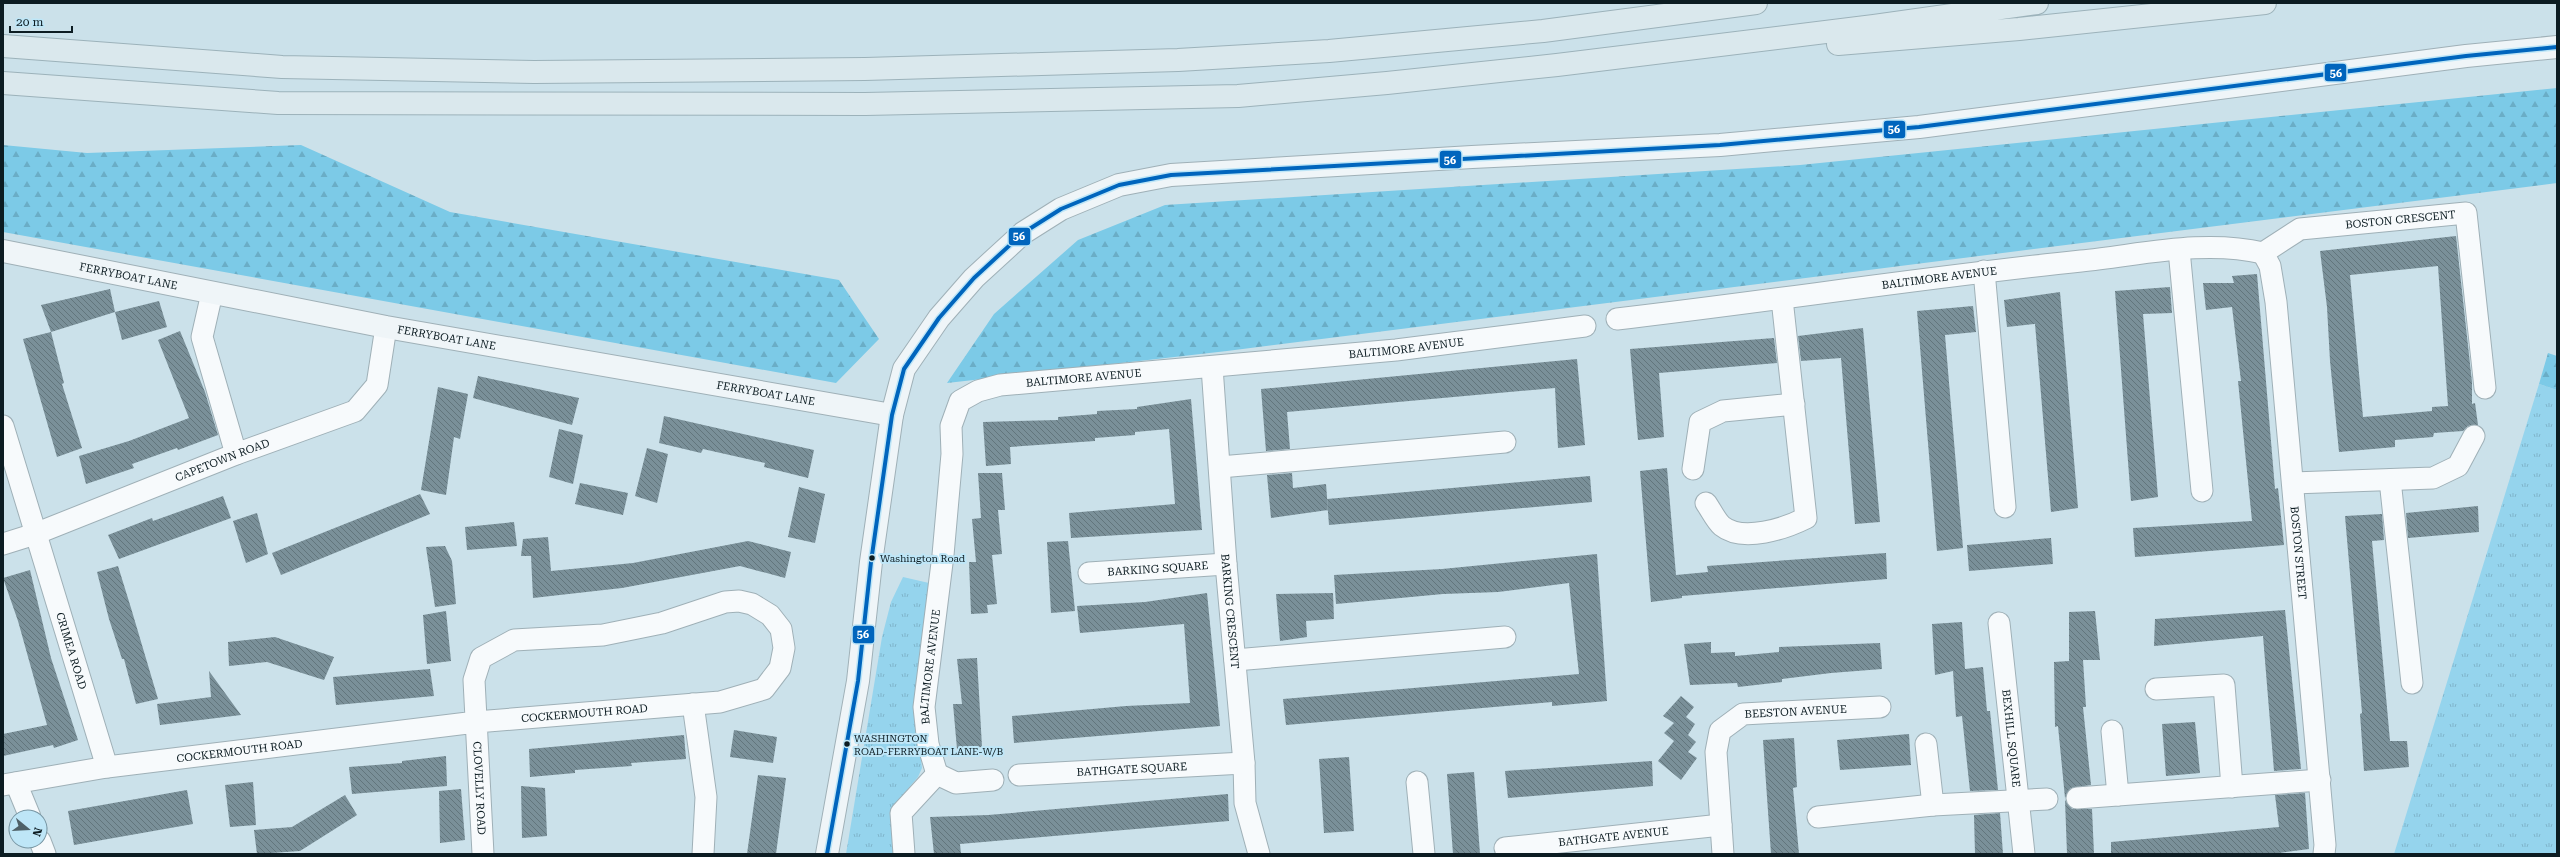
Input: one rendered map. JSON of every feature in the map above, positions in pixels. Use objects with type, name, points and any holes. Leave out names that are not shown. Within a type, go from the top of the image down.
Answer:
[{"type":"highway","points":[[1543,31],[1693,3]]},
{"type":"highway","points":[[3,46],[282,67],[534,72],[865,70],[1178,60],[1329,51],[1543,31],[1756,3]]},
{"type":"highway","points":[[3,83],[278,103],[865,104],[1238,96],[1403,82],[1874,26],[2037,3]]},
{"type":"highway","points":[[1691,48],[1855,44],[2019,29],[2265,3]]},
{"type":"street","points":[[827,854],[858,681],[871,562],[892,415],[904,369],[939,318],[974,278],[1023,233],[1062,209],[1119,185],[1171,175],[1472,157],[1720,145],[1911,128],[2466,56],[2557,47]]},
{"type":"street","name":"BOSTON CRESCENT","points":[[2263,253],[2300,229],[2466,213],[2485,388]]},
{"type":"street","name":"BALTIMORE AVENUE","points":[[1617,319],[1782,300],[1984,271],[2179,250],[2202,246],[2240,248],[2263,253]]},
{"type":"street","points":[[2179,250],[2202,491]]},
{"type":"street","name":"FERRYBOAT LANE","points":[[3,251],[386,327],[892,415]]},
{"type":"street","name":"BOSTON STREET","points":[[2263,253],[2270,266],[2276,302],[2326,845],[2324,854]]},
{"type":"street","points":[[1984,271],[2005,507]]},
{"type":"street","points":[[212,293],[202,337],[236,454]]},
{"type":"street","points":[[1706,503],[1723,527],[1745,534],[1785,529],[1806,518],[1782,300]]},
{"type":"street","name":"BALTIMORE AVENUE","points":[[937,774],[928,744],[924,707],[943,555],[952,454],[951,426],[960,401],[978,392],[1000,385],[1396,350],[1585,326]]},
{"type":"street","name":"CAPETOWN ROAD","points":[[3,544],[35,534],[236,454],[355,411],[377,385],[386,327]]},
{"type":"street","name":"BARKING CRESCENT","points":[[1212,367],[1226,564],[1244,763],[1245,803],[1257,854]]},
{"type":"street","points":[[1694,469],[1700,422],[1723,411],[1794,404]]},
{"type":"street","name":"CRIMEA ROAD","points":[[3,426],[107,767]]},
{"type":"street","points":[[2293,483],[2433,478],[2458,466],[2474,436]]},
{"type":"street","points":[[1220,467],[1505,442]]},
{"type":"street","points":[[2390,480],[2412,682]]},
{"type":"street","name":"BARKING SQUARE","points":[[1089,573],[1226,564]]},
{"type":"street","name":"COCKERMOUTH ROAD","points":[[9,784],[107,767],[476,722],[720,702],[764,689],[780,668],[784,648],[781,629],[770,615],[752,604],[739,601],[725,602],[662,623],[603,635],[514,640],[481,658],[474,680],[476,722]]},
{"type":"street","name":"BEXHILL SQUARE","points":[[2000,622],[2024,854]]},
{"type":"street","points":[[1235,660],[1505,637]]},
{"type":"street","points":[[2156,689],[2224,685],[2232,787]]},
{"type":"street","points":[[693,704],[706,797],[703,854]]},
{"type":"street","name":"BEESTON AVENUE","points":[[1723,854],[1716,752],[1720,731],[1744,714],[1880,707]]},
{"type":"street","name":"CLOVELLY ROAD","points":[[476,722],[483,854]]},
{"type":"street","points":[[2112,731],[2118,795]]},
{"type":"street","points":[[1926,744],[1933,805]]},
{"type":"street","name":"BATHGATE SQUARE","points":[[1019,775],[1244,763]]},
{"type":"street","points":[[904,854],[902,813],[937,774],[956,784],[993,780]]},
{"type":"street","points":[[2077,798],[2320,780]]},
{"type":"street","points":[[1417,782],[1424,854]]},
{"type":"street","points":[[9,784],[25,809]]},
{"type":"street","points":[[1818,817],[1933,805],[2047,800]]},
{"type":"street","name":"BATHGATE AVENUE","points":[[1506,848],[1721,825]]},
{"type":"green space","points":[[2557,88],[2557,183],[1227,351],[947,383],[994,314],[1078,240],[1165,205],[1800,165]]},
{"type":"green space","points":[[3,145],[87,153],[301,145],[450,212],[839,280],[879,339],[836,383],[3,232]]},
{"type":"green space","points":[[2548,353],[2557,356],[2557,390],[2539,384]]},
{"type":"green space","points":[[2539,384],[2557,390],[2557,854],[2394,854]]},
{"type":"green space","points":[[903,577],[929,583],[920,656],[917,726],[922,768],[918,777],[901,797],[894,812],[894,854],[846,854],[882,637],[891,602]]},
{"type":"building","points":[[2456,236],[2472,382],[2472,404],[2475,403],[2478,425],[2468,426],[2463,431],[2434,433],[2433,437],[2395,440],[2395,447],[2339,452],[2330,361],[2327,307],[2320,251]],"holes":[[[2438,266],[2448,406],[2432,407],[2432,411],[2363,417],[2350,275]]]},
{"type":"building","points":[[2257,274],[2275,489],[2278,488],[2284,545],[2135,557],[2133,528],[2252,521],[2238,381],[2241,381],[2232,307],[2206,310],[2203,283],[2234,283],[2232,276]]},
{"type":"building","points":[[2170,287],[2172,313],[2143,314],[2158,497],[2131,501],[2115,291]]},
{"type":"building","points":[[110,289],[115,312],[51,332],[41,305]]},
{"type":"building","points":[[2060,292],[2078,508],[2051,512],[2035,324],[2007,327],[2004,300]]},
{"type":"building","points":[[159,301],[167,327],[122,340],[115,312]]},
{"type":"building","points":[[1973,306],[1976,332],[1945,335],[1963,548],[1937,551],[1917,311]]},
{"type":"building","points":[[1863,328],[1880,522],[1855,524],[1841,358],[1801,361],[1798,336]]},
{"type":"building","points":[[180,331],[205,392],[218,435],[178,450],[177,448],[132,464],[134,468],[86,484],[79,456],[129,441],[189,418],[158,340]]},
{"type":"building","points":[[51,332],[64,383],[62,384],[82,448],[57,457],[23,339]]},
{"type":"building","points":[[1774,338],[1777,363],[1659,373],[1664,437],[1638,440],[1630,349]]},
{"type":"building","points":[[1577,359],[1585,445],[1558,448],[1555,388],[1287,412],[1290,449],[1266,451],[1261,389]]},
{"type":"building","points":[[478,376],[579,398],[572,425],[473,398]]},
{"type":"building","points":[[438,387],[468,394],[460,439],[454,437],[446,495],[421,490]]},
{"type":"building","points":[[1191,399],[1202,530],[1071,538],[1069,513],[1175,504],[1169,429],[1135,432],[1135,435],[1095,438],[1095,441],[1010,447],[1011,464],[986,466],[983,422],[1058,420],[1058,417],[1097,414],[1097,411],[1137,409],[1137,407]]},
{"type":"building","points":[[664,416],[814,450],[808,478],[764,467],[765,463],[703,449],[701,453],[659,443]]},
{"type":"building","points":[[559,429],[583,435],[573,484],[549,477]]},
{"type":"building","points":[[647,448],[668,454],[657,503],[635,496]]},
{"type":"building","points":[[1667,468],[1676,575],[1708,572],[1707,566],[1886,553],[1887,579],[1682,596],[1682,598],[1651,602],[1640,471]]},
{"type":"building","points":[[978,473],[1002,473],[1005,510],[998,510],[1002,554],[992,555],[997,604],[987,605],[988,613],[971,614],[969,562],[976,562],[972,519],[981,518]]},
{"type":"building","points":[[1292,473],[1293,488],[1326,484],[1328,510],[1271,518],[1267,475]]},
{"type":"building","points":[[1590,476],[1592,502],[1329,525],[1327,499]]},
{"type":"building","points":[[580,483],[628,493],[623,515],[575,504]]},
{"type":"building","points":[[799,487],[825,494],[815,543],[788,537]]},
{"type":"building","points":[[420,494],[430,514],[281,575],[272,553]]},
{"type":"building","points":[[223,496],[231,518],[119,559],[108,535],[152,518],[153,521]]},
{"type":"building","points":[[2478,506],[2479,532],[2408,538],[2406,513]]},
{"type":"building","points":[[257,513],[268,554],[246,563],[233,521]]},
{"type":"building","points":[[2382,514],[2384,540],[2372,541],[2390,741],[2407,741],[2409,767],[2364,771],[2360,714],[2362,713],[2345,516]]},
{"type":"building","points":[[514,522],[517,546],[467,550],[465,527]]},
{"type":"building","points":[[548,537],[551,571],[633,563],[748,541],[791,552],[785,578],[740,566],[622,588],[533,598],[531,556],[521,556],[523,539]]},
{"type":"building","points":[[2051,538],[2053,564],[1969,571],[1967,545]]},
{"type":"building","points":[[1068,541],[1075,611],[1051,613],[1047,542]]},
{"type":"building","points":[[445,546],[452,561],[456,604],[435,607],[426,547]]},
{"type":"building","points":[[1597,554],[1607,701],[1552,706],[1552,702],[1286,725],[1283,699],[1579,674],[1569,583],[1498,592],[1443,594],[1336,604],[1334,575],[1442,569]]},
{"type":"building","points":[[118,566],[158,699],[136,704],[124,659],[122,659],[109,619],[97,572]]},
{"type":"building","points":[[30,570],[51,658],[78,740],[54,748],[53,745],[3,756],[3,734],[47,725],[18,621],[3,578]]},
{"type":"building","points":[[1207,593],[1220,726],[1014,743],[1012,716],[1126,706],[1190,703],[1184,624],[1080,633],[1077,606],[1145,602]]},
{"type":"building","points":[[1333,593],[1334,619],[1306,621],[1307,637],[1280,641],[1276,594]]},
{"type":"building","points":[[2285,610],[2301,769],[2274,771],[2263,636],[2154,646],[2155,619]]},
{"type":"building","points":[[446,611],[451,661],[427,664],[423,615]]},
{"type":"building","points":[[2095,611],[2100,660],[2083,660],[2086,707],[2083,707],[2091,785],[2071,788],[2065,798],[2058,726],[2055,727],[2054,662],[2069,661],[2069,612]]},
{"type":"building","points":[[1962,622],[1965,669],[1983,667],[1987,711],[1990,711],[1998,790],[1970,791],[1962,716],[1956,717],[1953,671],[1935,675],[1932,624]]},
{"type":"building","points":[[275,637],[334,657],[324,680],[267,662],[229,666],[228,642]]},
{"type":"building","points":[[1711,642],[1711,653],[1735,652],[1735,656],[1779,652],[1779,647],[1880,643],[1882,669],[1782,679],[1782,682],[1738,687],[1737,683],[1690,685],[1684,644]]},
{"type":"building","points":[[977,658],[982,747],[957,749],[953,704],[962,704],[957,659]]},
{"type":"building","points":[[430,669],[434,696],[336,705],[333,677]]},
{"type":"building","points":[[209,671],[241,715],[160,725],[157,704],[211,697]]},
{"type":"building","points":[[1681,696],[1694,707],[1686,717],[1695,724],[1688,735],[1696,742],[1688,752],[1697,758],[1681,780],[1658,761],[1674,741],[1664,733],[1674,723],[1663,716]]},
{"type":"building","points":[[2195,722],[2200,773],[2166,776],[2162,724]]},
{"type":"building","points":[[734,730],[777,737],[773,763],[730,757]]},
{"type":"building","points":[[1909,734],[1911,765],[1840,770],[1837,740]]},
{"type":"building","points":[[684,735],[686,759],[631,763],[632,766],[575,770],[575,773],[530,777],[529,749]]},
{"type":"building","points":[[1794,738],[1797,787],[1793,788],[1799,854],[1771,854],[1763,740]]},
{"type":"building","points":[[446,756],[447,786],[352,794],[349,767],[402,763],[402,761]]},
{"type":"building","points":[[1349,757],[1354,831],[1324,833],[1319,759]]},
{"type":"building","points":[[1652,761],[1653,786],[1508,798],[1505,771]]},
{"type":"building","points":[[1474,772],[1480,854],[1453,854],[1447,774]]},
{"type":"building","points":[[758,775],[786,778],[776,854],[747,854]]},
{"type":"building","points":[[253,782],[256,825],[230,827],[225,785]]},
{"type":"building","points":[[521,786],[545,788],[547,836],[522,838]]},
{"type":"building","points":[[461,789],[465,840],[440,843],[439,791]]},
{"type":"building","points":[[187,790],[193,824],[74,845],[68,811]]},
{"type":"building","points":[[2305,793],[2309,849],[2272,854],[2111,854],[2111,842],[2279,827],[2275,795]]},
{"type":"building","points":[[1228,794],[1229,821],[960,844],[961,854],[934,854],[930,817],[988,815]]},
{"type":"building","points":[[345,795],[357,815],[300,851],[257,854],[254,830],[292,827]]},
{"type":"building","points":[[2065,800],[2072,809],[2092,809],[2094,854],[2067,854]]},
{"type":"building","points":[[2000,813],[2003,854],[1975,854],[1974,815]]},
{"type":"transit line","name":"56","points":[[827,854],[858,681],[871,562],[892,415],[904,369],[939,318],[974,278],[1023,233],[1061,209],[1119,185],[1171,175],[1720,145],[1919,127],[2466,56],[2557,47]]},
{"type":"place","name":"Washington Road","points":[[872,558]]},
{"type":"place","name":"WASHINGTON ROAD-FERRYBOAT LANE-W/B","points":[[847,744]]}]
